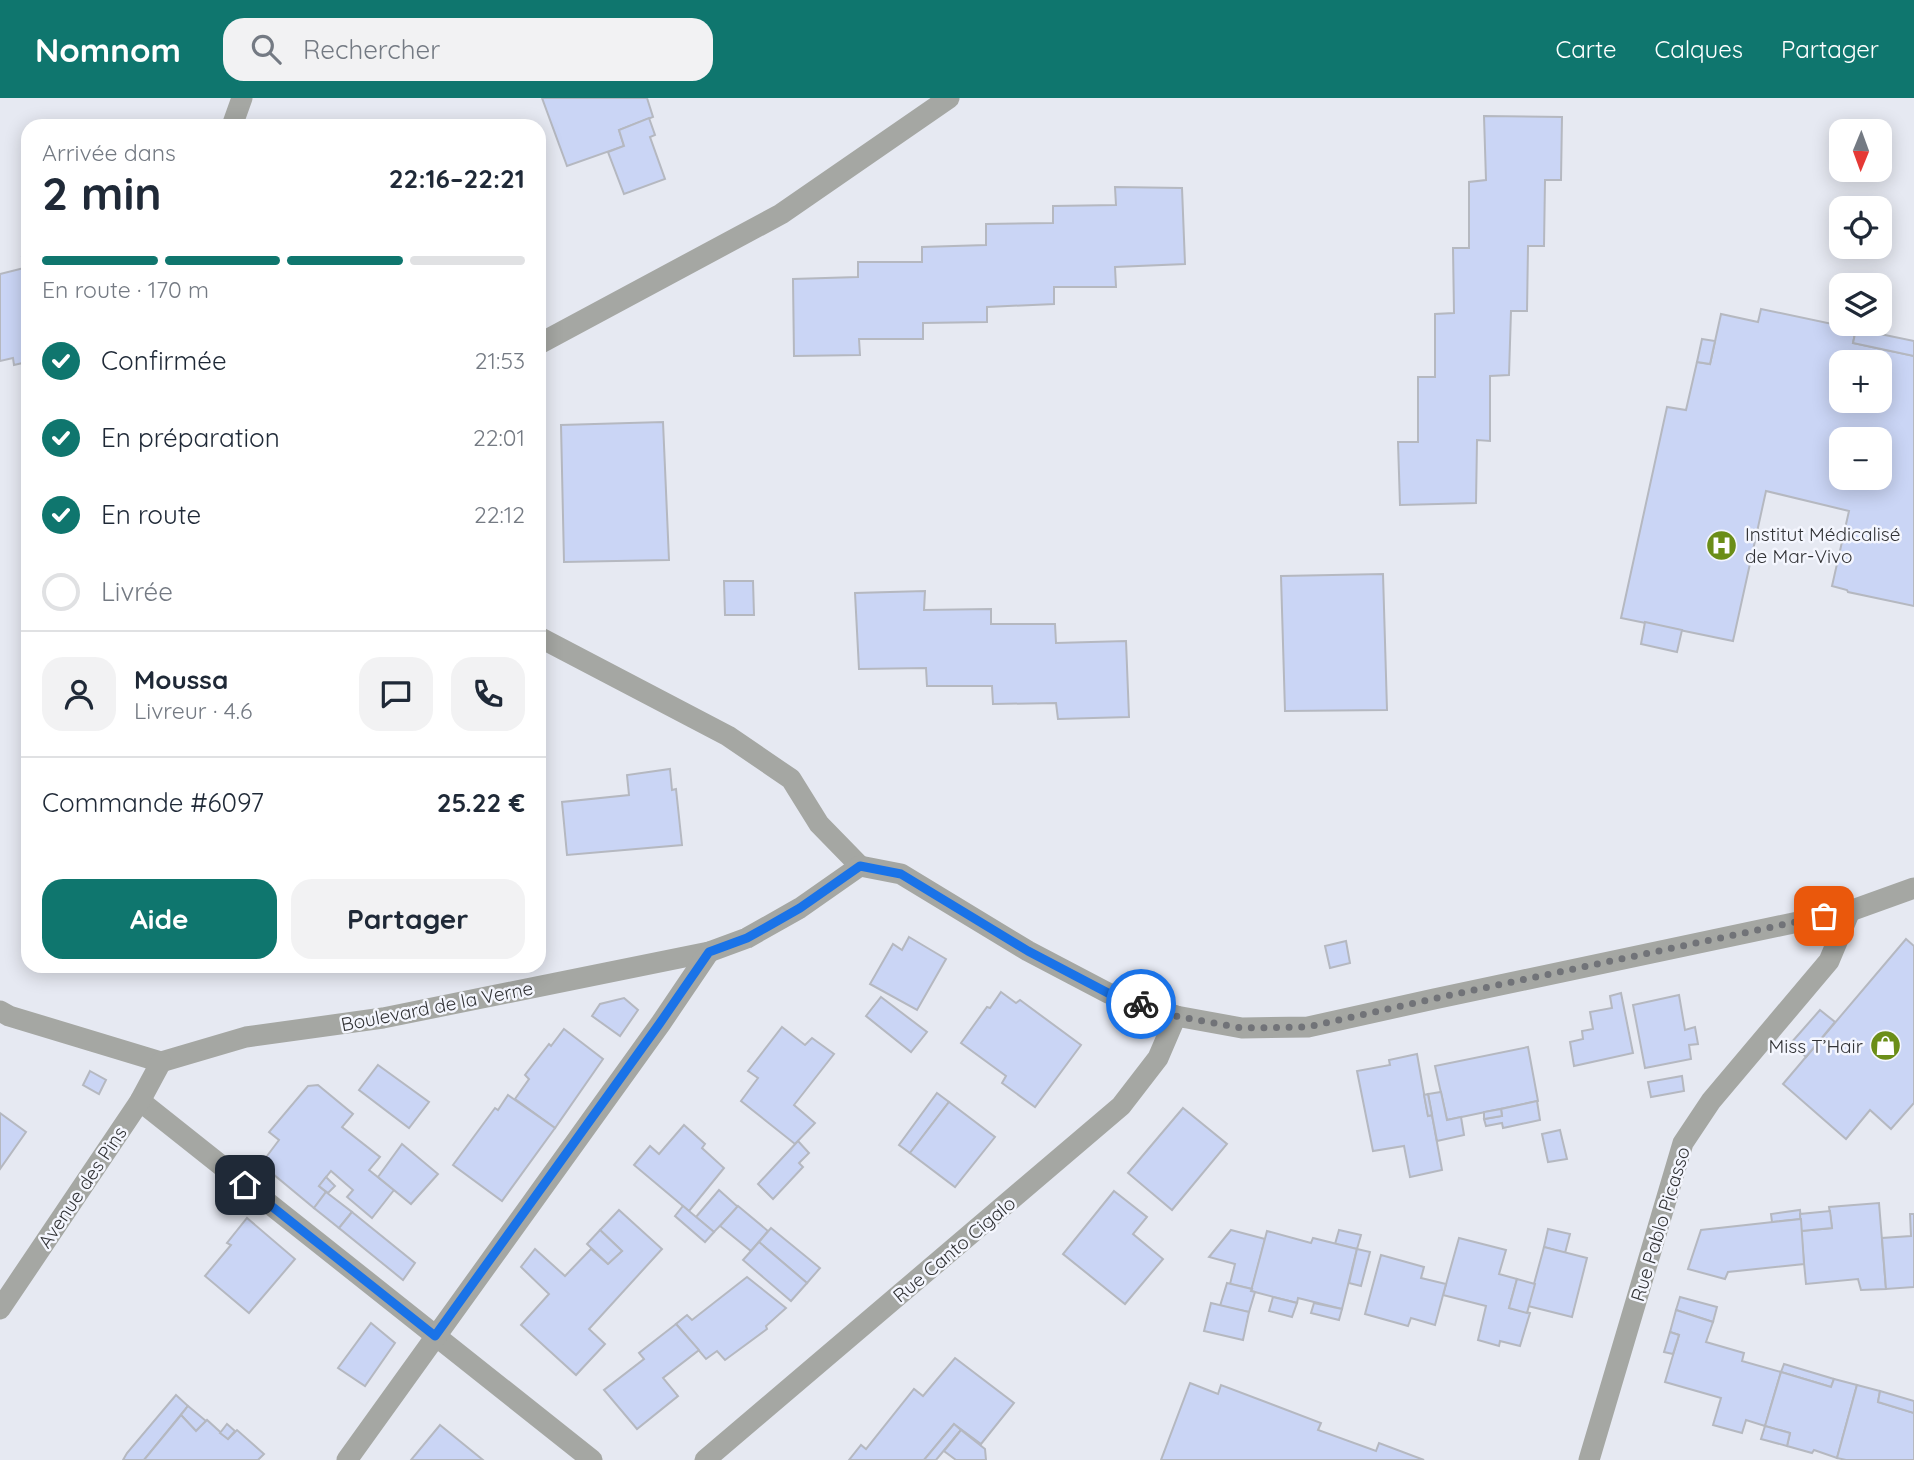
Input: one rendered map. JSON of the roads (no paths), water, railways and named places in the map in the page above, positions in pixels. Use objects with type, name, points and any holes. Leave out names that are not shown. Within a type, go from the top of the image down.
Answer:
[{"type":"street","points":[[234,119],[242,98]]},
{"type":"street","points":[[546,340],[781,215],[949,98]]},
{"type":"street","points":[[546,641],[728,736],[791,779],[820,824],[860,866],[901,874],[1028,951],[1108,993],[1176,1016],[1242,1028],[1308,1027],[1850,911],[1914,888]]},
{"type":"street","name":"Boulevard de la Verne","points":[[161,1062],[246,1037],[383,1018],[709,952],[747,938],[789,914],[860,866]]},
{"type":"street","name":"Rue Pablo Picasso","points":[[1589,1460],[1683,1143],[1711,1101],[1829,961],[1850,911]]},
{"type":"street","points":[[347,1460],[709,952]]},
{"type":"street","points":[[0,1011],[161,1062]]},
{"type":"street","name":"Rue Canto Cigalo","points":[[705,1460],[1121,1106],[1158,1058],[1176,1016]]},
{"type":"street","name":"Avenue des Pins","points":[[0,1309],[140,1101],[161,1062]]},
{"type":"street","points":[[140,1101],[592,1460]]},
{"type":"place","name":"Institut Médicalisé de Mar-Vivo","points":[[1722,545]]},
{"type":"place","name":"Miss T’Hair","points":[[1886,1046]]}]
